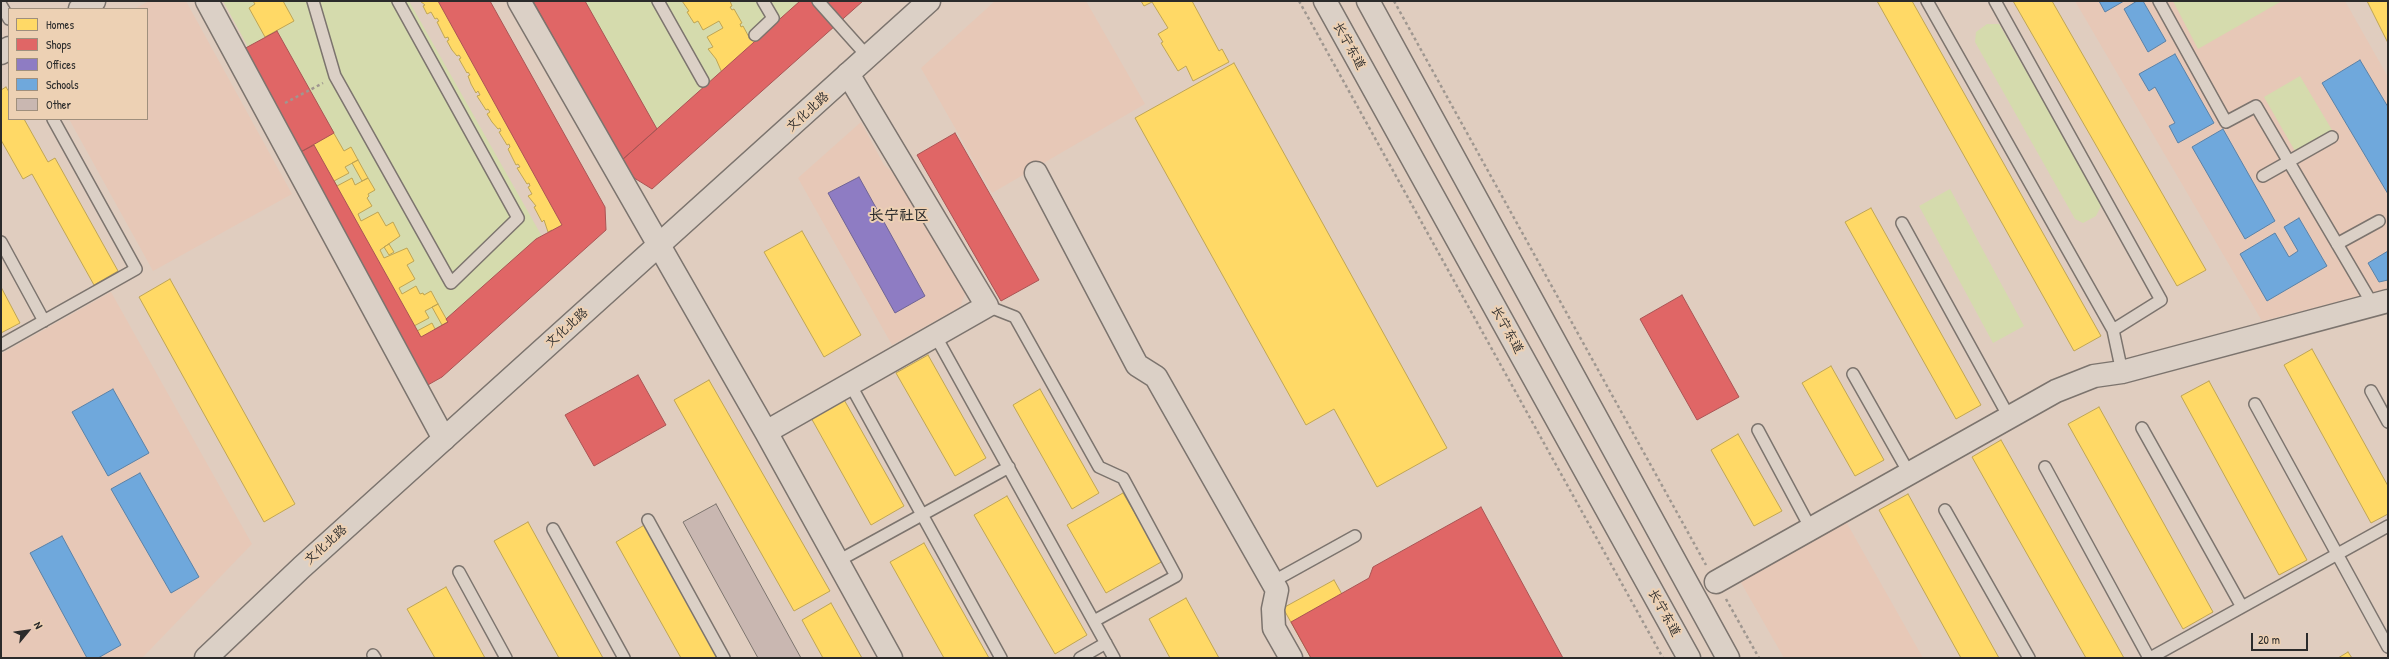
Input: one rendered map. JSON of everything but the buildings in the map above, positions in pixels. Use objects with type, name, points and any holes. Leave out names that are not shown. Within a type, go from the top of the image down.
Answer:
[{"type":"street","points":[[82,8],[94,1]]},
{"type":"street","points":[[207,1],[444,439]]},
{"type":"street","points":[[519,1],[658,246],[766,432],[891,658]]},
{"type":"street","name":"文化北路","points":[[206,658],[302,568],[929,1]]},
{"type":"street","name":"长宁东道","points":[[1325,1],[1689,658]]},
{"type":"street","points":[[1368,1],[1728,658]]},
{"type":"street","points":[[766,432],[987,306],[848,74]]},
{"type":"street","points":[[1036,173],[1138,365],[1156,377],[1277,590],[1273,609],[1274,628],[1291,658]]},
{"type":"street","points":[[1716,582],[2056,391],[2094,376],[2122,372],[2381,303]]},
{"type":"lane","points":[[313,1],[335,76],[451,283],[518,218],[398,1]]},
{"type":"lane","points":[[658,1],[703,81]]},
{"type":"lane","points":[[818,1],[868,57]]},
{"type":"lane","points":[[1927,1],[2113,330],[2122,372]]},
{"type":"lane","points":[[1994,1],[2161,300],[2113,330]]},
{"type":"lane","points":[[2159,1],[2226,122],[2256,106],[2337,244],[2381,303]]},
{"type":"lane","points":[[755,35],[773,18],[766,2]]},
{"type":"lane","points":[[1,4],[8,17]]},
{"type":"lane","points":[[1,345],[136,270],[55,120]]},
{"type":"lane","points":[[2263,176],[2332,137]]},
{"type":"lane","points":[[2337,244],[2379,221]]},
{"type":"lane","points":[[1902,223],[2010,417]]},
{"type":"lane","points":[[1,242],[44,321]]},
{"type":"lane","points":[[987,306],[1015,317],[1100,467],[1123,478],[1176,576],[1094,622]]},
{"type":"lane","points":[[935,335],[1114,658]]},
{"type":"lane","points":[[1853,374],[1909,474]]},
{"type":"lane","points":[[850,384],[1001,658]]},
{"type":"lane","points":[[2371,390],[2388,422]]},
{"type":"lane","points":[[2254,404],[2388,647]]},
{"type":"lane","points":[[2142,428],[2242,607]]},
{"type":"lane","points":[[1758,430],[1811,529]]},
{"type":"lane","points":[[838,561],[1009,467]]},
{"type":"lane","points":[[2045,467],[2149,658],[2388,526]]},
{"type":"lane","points":[[1945,510],[2029,658]]},
{"type":"lane","points":[[648,520],[724,658]]},
{"type":"lane","points":[[553,529],[624,658]]},
{"type":"lane","points":[[1272,582],[1355,536]]},
{"type":"lane","points":[[459,572],[506,658]]},
{"type":"lane","points":[[1080,658],[1106,643]]},
{"type":"path","points":[[1299,1],[1663,658]]},
{"type":"path","points":[[1394,1],[1759,658]]},
{"type":"path","points":[[267,113],[335,76]]},
{"type":"shaded area","points":[[149,1],[186,1],[292,194],[153,271],[70,120],[148,120],[148,8],[136,8]]},
{"type":"shaded area","points":[[995,1],[1086,1],[1145,104],[992,193],[921,68]]},
{"type":"shaded area","points":[[2075,1],[2345,1],[2388,77],[2388,289],[2262,321]]},
{"type":"shaded area","points":[[861,122],[884,165],[906,183],[967,289],[960,307],[892,345],[798,178]]},
{"type":"shaded area","points":[[111,292],[252,544],[142,658],[1,658],[1,354]]},
{"type":"shaded area","points":[[1844,518],[1923,658],[1784,658],[1739,579]]},
{"type":"green space","points":[[223,1],[409,1],[544,240],[414,352]]},
{"type":"green space","points":[[580,1],[806,1],[657,141]]},
{"type":"green space","points":[[2173,1],[2282,1],[2198,49]]},
{"type":"green space","points":[[1987,24],[1999,24],[2102,204],[2096,216],[2083,223],[2075,219],[1975,42],[1976,32]]},
{"type":"green space","points":[[2300,76],[2332,130],[2295,151],[2264,97]]},
{"type":"green space","points":[[1950,189],[2024,326],[1993,343],[1919,206]]},
{"type":"district","name":"长宁社区","points":[[899,216]]}]
